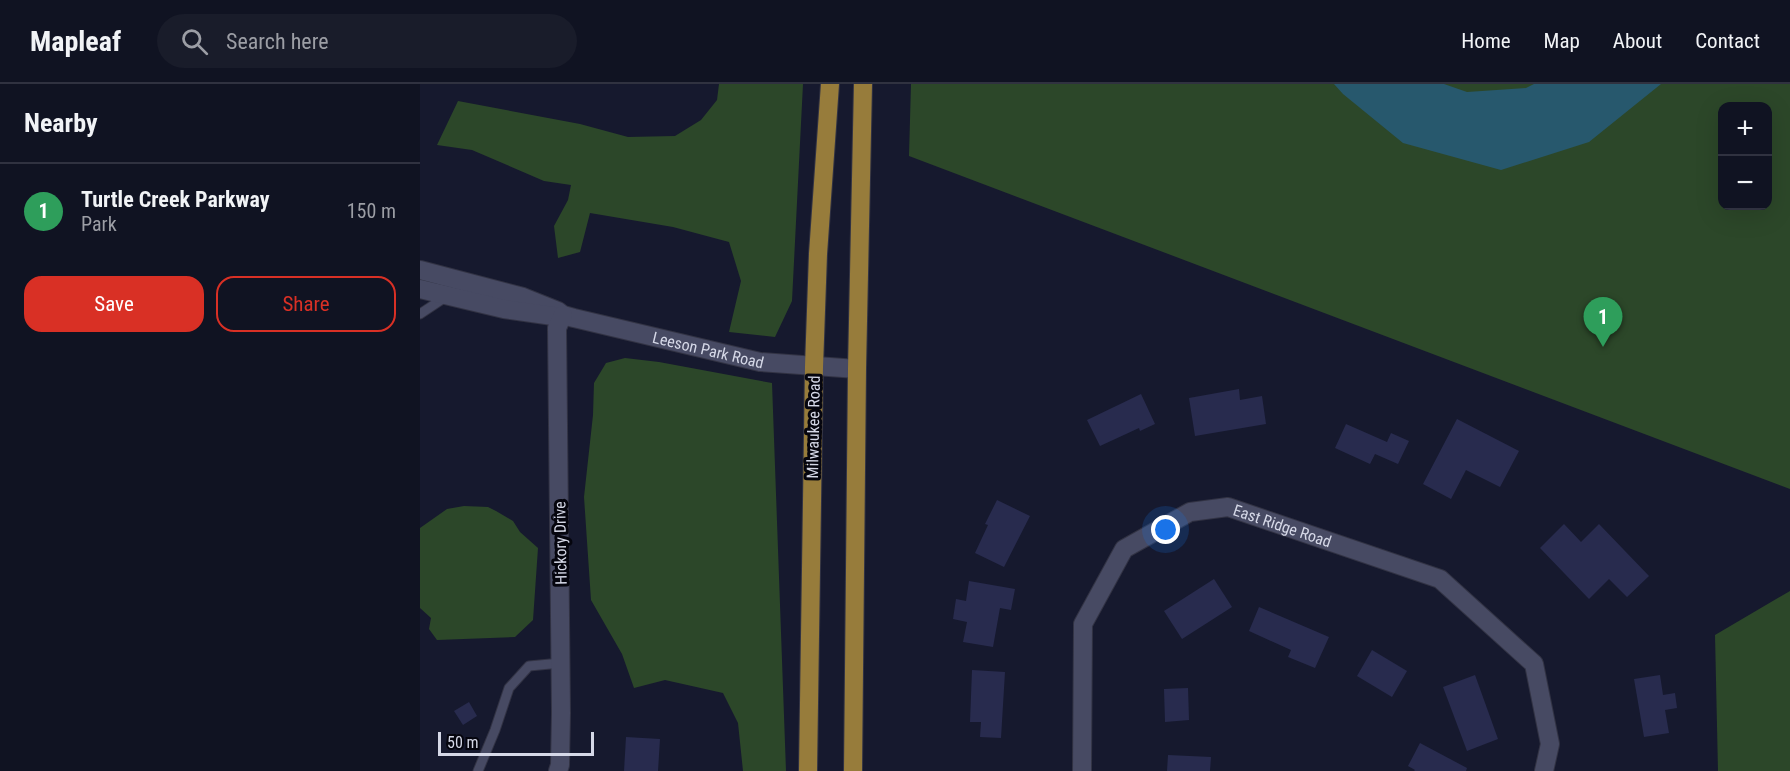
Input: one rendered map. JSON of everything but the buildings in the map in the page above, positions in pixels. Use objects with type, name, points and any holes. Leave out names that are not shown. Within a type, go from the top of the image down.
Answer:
[{"type":"main road","name":"Milwaukee Road","points":[[808,771],[814,367],[818,254],[830,84]]},
{"type":"main road","points":[[853,771],[857,369],[863,84]]},
{"type":"street","name":"Leeson Park Road","points":[[420,270],[523,297],[558,311],[562,315]]},
{"type":"street","name":"Leeson Park Road","points":[[420,290],[504,309],[562,315],[760,362],[857,369]]},
{"type":"street","name":"Hickory Drive","points":[[558,771],[560,765],[561,663],[557,328],[562,315]]},
{"type":"street","name":"East Ridge Road","points":[[1082,771],[1083,624],[1124,549],[1190,512],[1228,507],[1440,579],[1534,664],[1550,744],[1544,771]]},
{"type":"lane","points":[[420,314],[447,296]]},
{"type":"lane","points":[[478,771],[509,687],[529,666],[561,663]]},
{"type":"green space","points":[[719,84],[803,84],[792,301],[775,337],[729,332],[741,281],[729,242],[673,227],[590,213],[580,252],[558,258],[554,226],[568,200],[571,185],[544,181],[472,150],[437,145],[458,101],[580,124],[628,137],[675,136],[701,120],[717,100]]},
{"type":"green space","points":[[911,84],[1790,84],[1790,489],[909,156]]},
{"type":"green space","points":[[625,358],[772,383],[786,771],[743,771],[738,723],[723,693],[665,680],[634,688],[622,654],[591,600],[584,497],[593,415],[594,383],[606,363]]},
{"type":"green space","points":[[464,506],[488,507],[496,511],[513,521],[520,532],[538,548],[533,620],[515,637],[437,640],[429,629],[431,618],[420,608],[420,528],[447,509]]},
{"type":"green space","points":[[1790,591],[1790,771],[1718,771],[1715,635]]},
{"type":"water","points":[[1334,84],[1444,84],[1467,92],[1526,88],[1534,84],[1661,84],[1589,142],[1501,170],[1403,143]]},
{"type":"place","name":"Turtle Creek Parkway","points":[[1603,347]]}]
